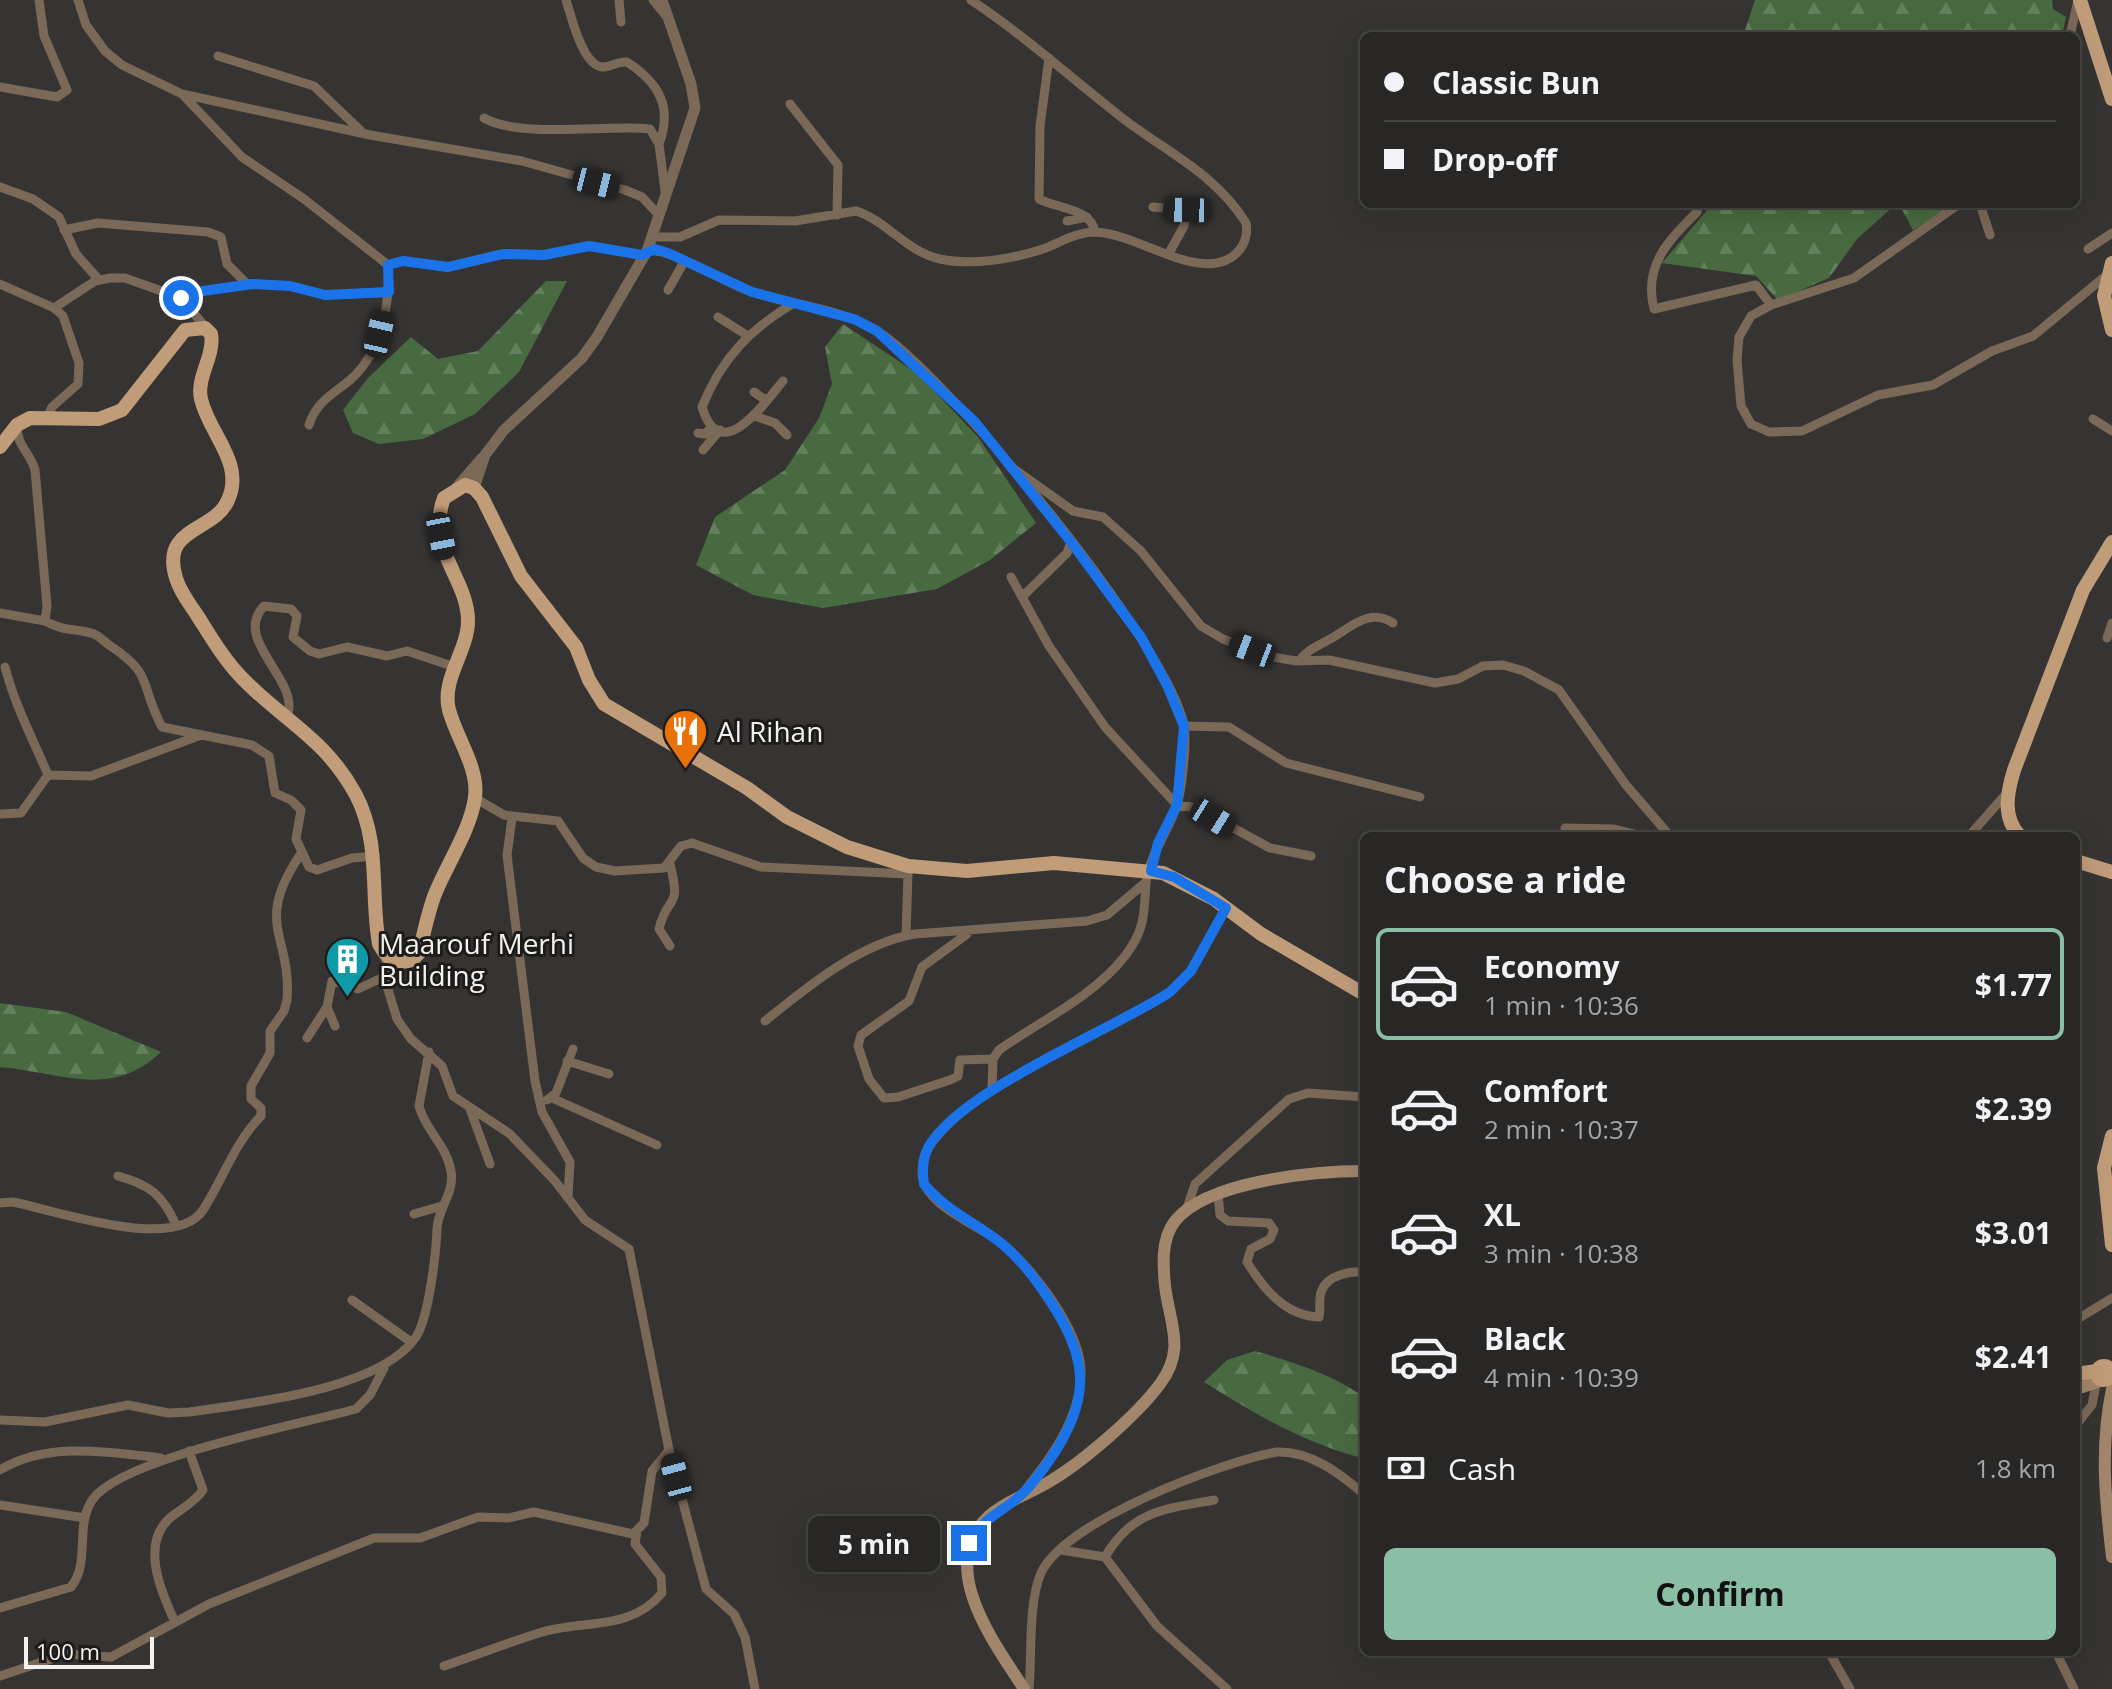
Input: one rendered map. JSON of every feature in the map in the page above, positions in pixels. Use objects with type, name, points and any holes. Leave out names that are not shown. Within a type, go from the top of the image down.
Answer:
[{"type":"main road","points":[[2079,0],[2112,99]]},
{"type":"main road","points":[[2110,268],[2105,309],[2112,330]]},
{"type":"main road","points":[[0,447],[17,425],[30,418],[99,419],[122,410],[185,330],[205,328],[211,334],[211,352],[200,390],[202,402],[230,458],[233,478],[226,506],[180,540],[173,558],[174,568],[183,594],[230,665],[316,741],[355,795],[369,828],[375,856],[378,934],[386,957],[405,962],[419,953],[433,897],[475,798],[470,766],[449,709],[447,695],[468,622],[467,608],[445,553],[439,516],[444,498],[456,488],[474,488],[492,514],[521,576],[576,647],[589,680],[604,704],[823,836],[908,870],[967,871],[1054,863],[1174,877],[1307,962],[1360,992]]},
{"type":"main road","points":[[2016,832],[2013,828],[2007,793],[2083,590],[2112,542]]},
{"type":"main road","points":[[2080,862],[2112,872]]},
{"type":"main road","points":[[2112,1136],[2104,1168],[2112,1245]]},
{"type":"main road","points":[[1027,1689],[977,1606],[967,1559],[975,1531],[991,1514],[1050,1481],[1086,1456],[1153,1393],[1168,1372],[1175,1359],[1175,1341],[1165,1289],[1164,1253],[1174,1222],[1186,1211],[1218,1195],[1284,1178],[1360,1171]]},
{"type":"main road","points":[[2080,1374],[2107,1377]]},
{"type":"main road","points":[[2080,1387],[2107,1377]]},
{"type":"main road","points":[[2107,1377],[2102,1465],[2112,1557]]},
{"type":"street","points":[[0,87],[57,97],[67,90],[44,36],[39,0]]},
{"type":"street","points":[[78,0],[86,25],[105,51],[122,65],[182,94],[522,161],[625,190],[642,197],[657,213]]},
{"type":"street","points":[[566,0],[574,32],[594,63],[604,67],[627,62],[644,76],[666,105],[665,125],[659,144]]},
{"type":"street","points":[[619,0],[621,22]]},
{"type":"street","points":[[653,0],[666,16]]},
{"type":"street","points":[[456,488],[504,430],[582,358],[652,237],[657,213],[695,108],[691,84],[662,0]]},
{"type":"street","points":[[652,237],[672,239],[727,219],[795,221],[848,211],[864,213],[919,252],[954,262],[995,260],[1095,232],[1169,253],[1197,265],[1223,262],[1245,244],[1246,223],[1207,175],[1122,118],[971,0]]},
{"type":"street","points":[[2071,32],[2079,0]]},
{"type":"street","points":[[218,56],[314,86],[361,131]]},
{"type":"street","points":[[1049,58],[1040,126],[1039,199],[1087,217],[1094,223],[1095,232]]},
{"type":"street","points":[[182,94],[242,157],[304,199],[388,265],[389,292],[374,355],[316,409],[309,425]]},
{"type":"street","points":[[790,104],[838,165],[837,215]]},
{"type":"street","points":[[484,118],[498,124],[524,127],[617,131],[646,128],[654,131],[659,144],[665,191]]},
{"type":"street","points":[[0,187],[47,207],[59,217],[76,254],[99,280]]},
{"type":"street","points":[[1153,207],[1187,210],[1184,226],[1169,253]]},
{"type":"street","points":[[1696,208],[1697,212],[1652,268],[1649,290],[1654,309],[1756,285],[1771,305]]},
{"type":"street","points":[[1953,208],[1854,278],[1771,305],[1751,316],[1739,337],[1744,416],[1760,430],[1794,432],[1816,426],[1878,395],[1933,385],[1992,351],[2033,336],[2110,268]]},
{"type":"street","points":[[1981,208],[1990,235]]},
{"type":"street","points":[[1067,221],[1087,217]]},
{"type":"street","points":[[64,230],[98,223],[208,232],[221,237],[227,264],[247,284]]},
{"type":"street","points":[[2088,249],[2112,233]]},
{"type":"street","points":[[388,265],[403,261],[448,267],[503,254],[544,255],[589,246],[644,253],[655,249],[752,292],[854,319],[877,331],[975,422],[1071,542],[1141,637],[1167,685],[1184,726],[1177,805],[1158,843],[1149,876],[1146,917],[1126,955],[1099,982],[999,1050],[993,1059],[992,1088]]},
{"type":"street","points":[[668,290],[684,262]]},
{"type":"street","points":[[54,308],[99,280],[125,278],[181,298],[211,334]]},
{"type":"street","points":[[0,284],[54,308],[63,316],[81,377],[75,389],[52,407],[46,420]]},
{"type":"street","points":[[181,298],[247,284],[290,286],[325,295],[389,292]]},
{"type":"street","points":[[716,428],[702,407],[723,365],[748,336],[794,303]]},
{"type":"street","points":[[718,317],[748,336]]},
{"type":"street","points":[[698,433],[705,434],[716,428],[734,430],[748,424],[783,381]]},
{"type":"street","points":[[754,392],[767,401]]},
{"type":"street","points":[[755,416],[775,423],[787,435]]},
{"type":"street","points":[[2093,419],[2112,431]]},
{"type":"street","points":[[17,425],[19,446],[31,459],[35,470],[38,529],[48,584],[45,621]]},
{"type":"street","points":[[703,450],[716,428]]},
{"type":"street","points":[[474,488],[485,455]]},
{"type":"street","points":[[1010,467],[1073,511],[1103,517],[1163,575],[1201,626],[1267,656],[1299,661],[1329,660],[1445,684],[1475,668],[1492,664],[1524,671],[1569,699],[1626,785],[1667,832]]},
{"type":"street","points":[[1023,596],[1067,553],[1071,542]]},
{"type":"street","points":[[1011,577],[1049,646],[1105,727],[1177,805],[1197,808],[1270,848],[1311,856]]},
{"type":"street","points":[[287,716],[290,697],[257,636],[259,611],[264,606],[291,609],[297,616],[293,637],[310,651],[326,654],[356,647],[387,656],[407,651],[455,667]]},
{"type":"street","points":[[0,613],[45,621],[68,632],[94,634],[124,654],[143,672],[151,704],[162,727],[252,745],[269,756],[275,793],[291,800],[301,810],[295,833],[300,855],[309,867],[317,870],[352,858],[375,856]]},
{"type":"street","points":[[1299,661],[1306,652],[1357,620],[1382,618],[1393,623]]},
{"type":"street","points":[[2107,638],[2112,623]]},
{"type":"street","points":[[5,667],[15,705],[27,722],[48,775]]},
{"type":"street","points":[[1184,726],[1229,727],[1286,763],[1420,797]]},
{"type":"street","points":[[48,775],[91,776],[201,735]]},
{"type":"street","points":[[0,814],[21,813],[48,775]]},
{"type":"street","points":[[1973,832],[2007,793]]},
{"type":"street","points":[[475,798],[512,818],[545,817],[558,821],[583,858],[596,867],[615,871],[658,869],[670,864],[681,846],[692,843],[761,867],[908,870],[906,935]]},
{"type":"street","points":[[512,818],[507,855],[540,1101],[542,1112],[570,1162],[568,1197]]},
{"type":"street","points":[[1565,828],[1626,832]]},
{"type":"street","points":[[0,1203],[22,1204],[118,1226],[176,1225],[201,1214],[244,1134],[261,1116],[261,1108],[251,1099],[250,1089],[269,1058],[270,1031],[284,1011],[288,993],[276,910],[283,885],[300,855]]},
{"type":"street","points":[[670,864],[677,890],[675,901],[662,917],[659,929],[670,946]]},
{"type":"street","points":[[765,1021],[842,967],[888,941],[906,935],[968,933],[1097,918],[1116,908],[1149,876]]},
{"type":"street","points":[[1021,1495],[1048,1461],[1072,1415],[1082,1373],[1079,1354],[1073,1337],[1022,1263],[999,1241],[933,1195],[924,1184],[923,1161],[932,1141],[992,1088],[1170,992],[1191,971],[1226,908]]},
{"type":"street","points":[[968,933],[922,967],[909,1001],[861,1035],[858,1046],[869,1079],[884,1098],[898,1097],[950,1080],[958,1076],[960,1060],[993,1059]]},
{"type":"street","points":[[386,957],[386,976],[397,1019],[411,1039],[442,1066],[449,1090],[470,1109],[510,1134],[585,1220],[624,1244],[631,1255],[669,1450],[706,1589],[734,1614],[745,1637],[755,1689]]},
{"type":"street","points":[[307,1038],[327,1007],[332,981],[358,989],[386,976]]},
{"type":"street","points":[[327,1007],[335,1026]]},
{"type":"street","points":[[552,1098],[573,1049]]},
{"type":"street","points":[[0,1608],[71,1587],[80,1569],[85,1518],[94,1497],[165,1459],[356,1409],[370,1395],[384,1368],[411,1342],[421,1325],[433,1271],[442,1206],[451,1189],[451,1166],[419,1106],[429,1052]]},
{"type":"street","points":[[567,1061],[609,1074]]},
{"type":"street","points":[[1186,1211],[1195,1184],[1289,1099],[1308,1093],[1360,1097]]},
{"type":"street","points":[[540,1101],[552,1098],[657,1145]]},
{"type":"street","points":[[470,1109],[490,1164]]},
{"type":"street","points":[[118,1176],[135,1181],[166,1201],[176,1225]]},
{"type":"street","points":[[1218,1195],[1220,1215],[1228,1221],[1269,1223],[1274,1230],[1270,1239],[1251,1249],[1247,1262],[1267,1293],[1278,1302],[1309,1317],[1319,1317],[1320,1292],[1325,1284],[1340,1274],[1360,1272]]},
{"type":"street","points":[[414,1214],[442,1206]]},
{"type":"street","points":[[2080,1318],[2112,1298]]},
{"type":"street","points":[[352,1300],[411,1342]]},
{"type":"street","points":[[0,1420],[45,1422],[128,1405],[168,1413],[189,1412],[336,1386],[384,1368]]},
{"type":"street","points":[[2080,1420],[2107,1377]]},
{"type":"street","points":[[444,1666],[543,1631],[623,1620],[643,1612],[662,1593],[661,1577],[635,1544],[637,1531],[645,1518],[652,1471],[669,1450]]},
{"type":"street","points":[[175,1622],[159,1579],[155,1543],[161,1526],[203,1490],[189,1451]]},
{"type":"street","points":[[1027,1689],[1038,1581],[1043,1569],[1061,1550],[1110,1514],[1161,1490],[1266,1454],[1291,1451],[1323,1464],[1360,1491]]},
{"type":"street","points":[[0,1470],[21,1460],[64,1452],[165,1459]]},
{"type":"street","points":[[1105,1557],[1117,1536],[1156,1510],[1214,1500]]},
{"type":"street","points":[[0,1505],[85,1518]]},
{"type":"street","points":[[0,1676],[66,1654],[111,1657],[246,1587],[351,1544],[389,1536],[420,1538],[478,1517],[508,1518],[542,1512],[622,1534],[637,1531]]},
{"type":"street","points":[[1061,1550],[1105,1557],[1157,1626],[1227,1689]]},
{"type":"street","points":[[1831,1656],[1850,1689]]},
{"type":"street","points":[[2058,1656],[2074,1689]]},
{"type":"green space","points":[[1755,0],[2052,0],[2053,9],[2066,17],[2063,32],[1744,32]]},
{"type":"green space","points":[[1709,208],[1892,208],[1857,239],[1829,278],[1778,300],[1756,276],[1662,263]]},
{"type":"green space","points":[[1901,208],[1948,208],[1913,230]]},
{"type":"green space","points":[[546,281],[567,281],[519,372],[475,414],[423,439],[379,444],[353,433],[343,410],[368,378],[411,337],[438,359],[478,351]]},
{"type":"green space","points":[[843,324],[918,374],[978,437],[1036,523],[990,560],[937,589],[823,608],[753,595],[696,565],[715,517],[785,470],[819,418],[832,384],[825,347]]},
{"type":"green space","points":[[0,1003],[66,1012],[161,1052],[142,1067],[104,1079],[64,1077],[0,1067]]},
{"type":"green space","points":[[1255,1351],[1325,1375],[1360,1394],[1360,1455],[1358,1457],[1297,1434],[1204,1382],[1227,1360]]},
{"type":"place","name":"Al Rihan","points":[[686,771]]},
{"type":"place","name":"Maarouf Merhi Building","points":[[348,999]]},
{"type":"route","points":[[181,298],[203,291],[252,284],[290,286],[325,295],[389,292],[388,265],[403,261],[448,267],[503,254],[544,255],[580,246],[604,247],[642,255],[655,249],[668,253],[752,292],[854,319],[877,331],[934,380],[975,422],[1071,542],[1141,637],[1167,685],[1184,726],[1177,805],[1158,843],[1151,871],[1174,877],[1226,908],[1191,971],[1170,992],[1014,1079],[992,1088],[932,1141],[926,1151],[924,1184],[952,1211],[999,1241],[1022,1263],[1045,1292],[1073,1337],[1082,1373],[1072,1415],[1048,1461],[1021,1495],[991,1514],[975,1531],[969,1543]]}]
